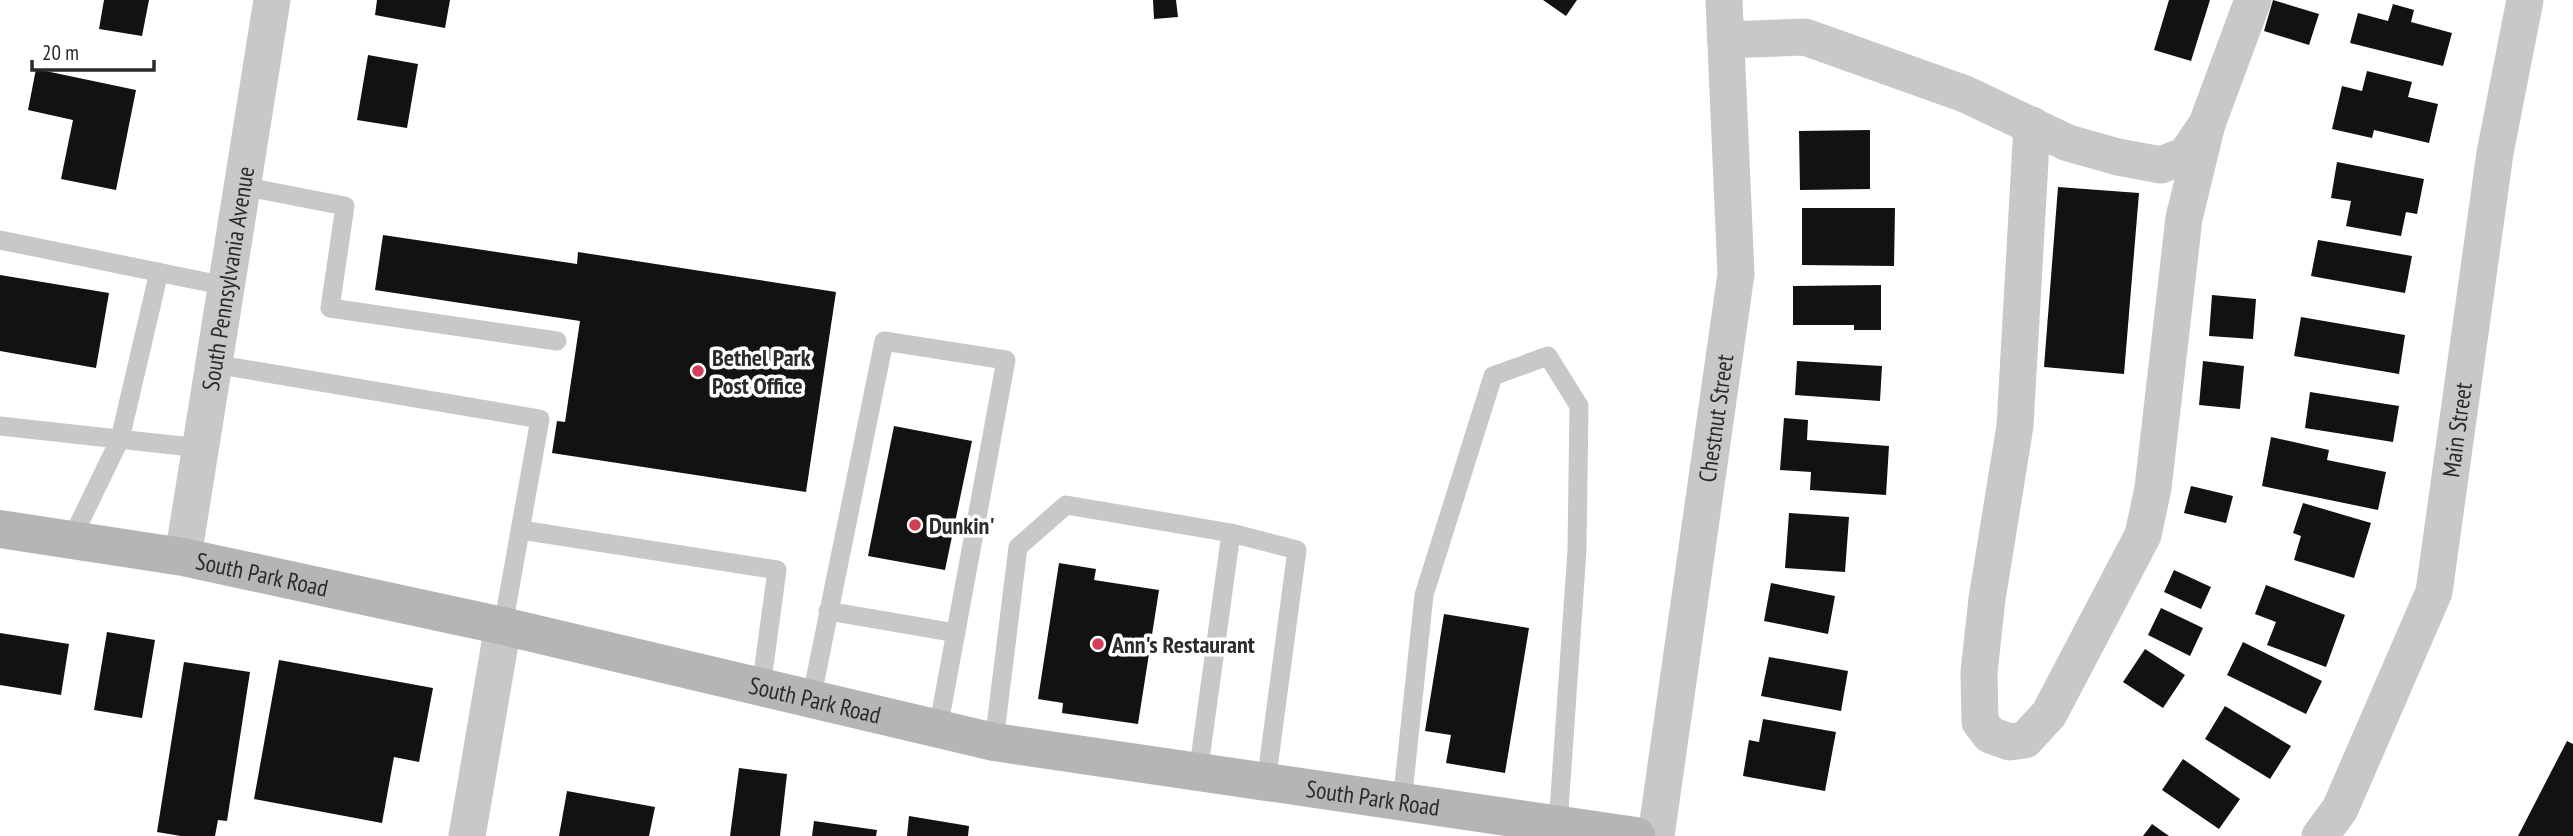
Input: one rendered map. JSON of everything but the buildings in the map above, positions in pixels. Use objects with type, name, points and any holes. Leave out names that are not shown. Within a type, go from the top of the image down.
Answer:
[{"type":"main road","name":"South Park Road","points":[[0,529],[183,557],[503,626],[994,742],[1402,803],[1491,826],[1558,825],[1636,836]]},
{"type":"street","name":"South Pennsylvania Avenue","points":[[183,557],[272,0]]},
{"type":"street","name":"Chestnut Street","points":[[1656,836],[1736,274],[1724,0]]},
{"type":"street","points":[[2032,125],[2015,426],[1987,599],[1979,672],[1980,722],[1990,735],[2010,742],[2025,740],[2049,713],[2143,535],[2153,488],[2184,218],[2207,124],[2253,0]]},
{"type":"street","name":"Main Street","points":[[2320,836],[2340,810],[2434,592],[2495,153],[2525,0]]},
{"type":"street","points":[[1726,40],[1805,37],[1965,94],[2068,143],[2118,157],[2161,165],[2186,155],[2207,124]]},
{"type":"street","points":[[467,836],[503,626]]},
{"type":"lane","points":[[242,186],[345,206],[330,307],[557,341]]},
{"type":"lane","points":[[0,240],[226,286]]},
{"type":"lane","points":[[71,540],[120,439],[159,272]]},
{"type":"lane","points":[[811,700],[884,341],[1006,360],[938,729]]},
{"type":"lane","points":[[1402,803],[1424,595],[1493,376],[1548,355],[1580,406],[1577,550],[1558,825]]},
{"type":"lane","points":[[214,365],[540,419],[503,626]]},
{"type":"lane","points":[[0,426],[201,448]]},
{"type":"lane","points":[[994,742],[1018,547],[1066,505],[1231,533],[1297,550],[1266,783]]},
{"type":"lane","points":[[521,530],[777,570],[761,688]]},
{"type":"lane","points":[[1198,774],[1231,533]]},
{"type":"lane","points":[[828,611],[956,633]]},
{"type":"place","name":"Bethel Park Post Office","points":[[698,371]]},
{"type":"place","name":"Dunkin'","points":[[915,525]]},
{"type":"place","name":"Ann's Restaurant","points":[[1098,644]]}]
